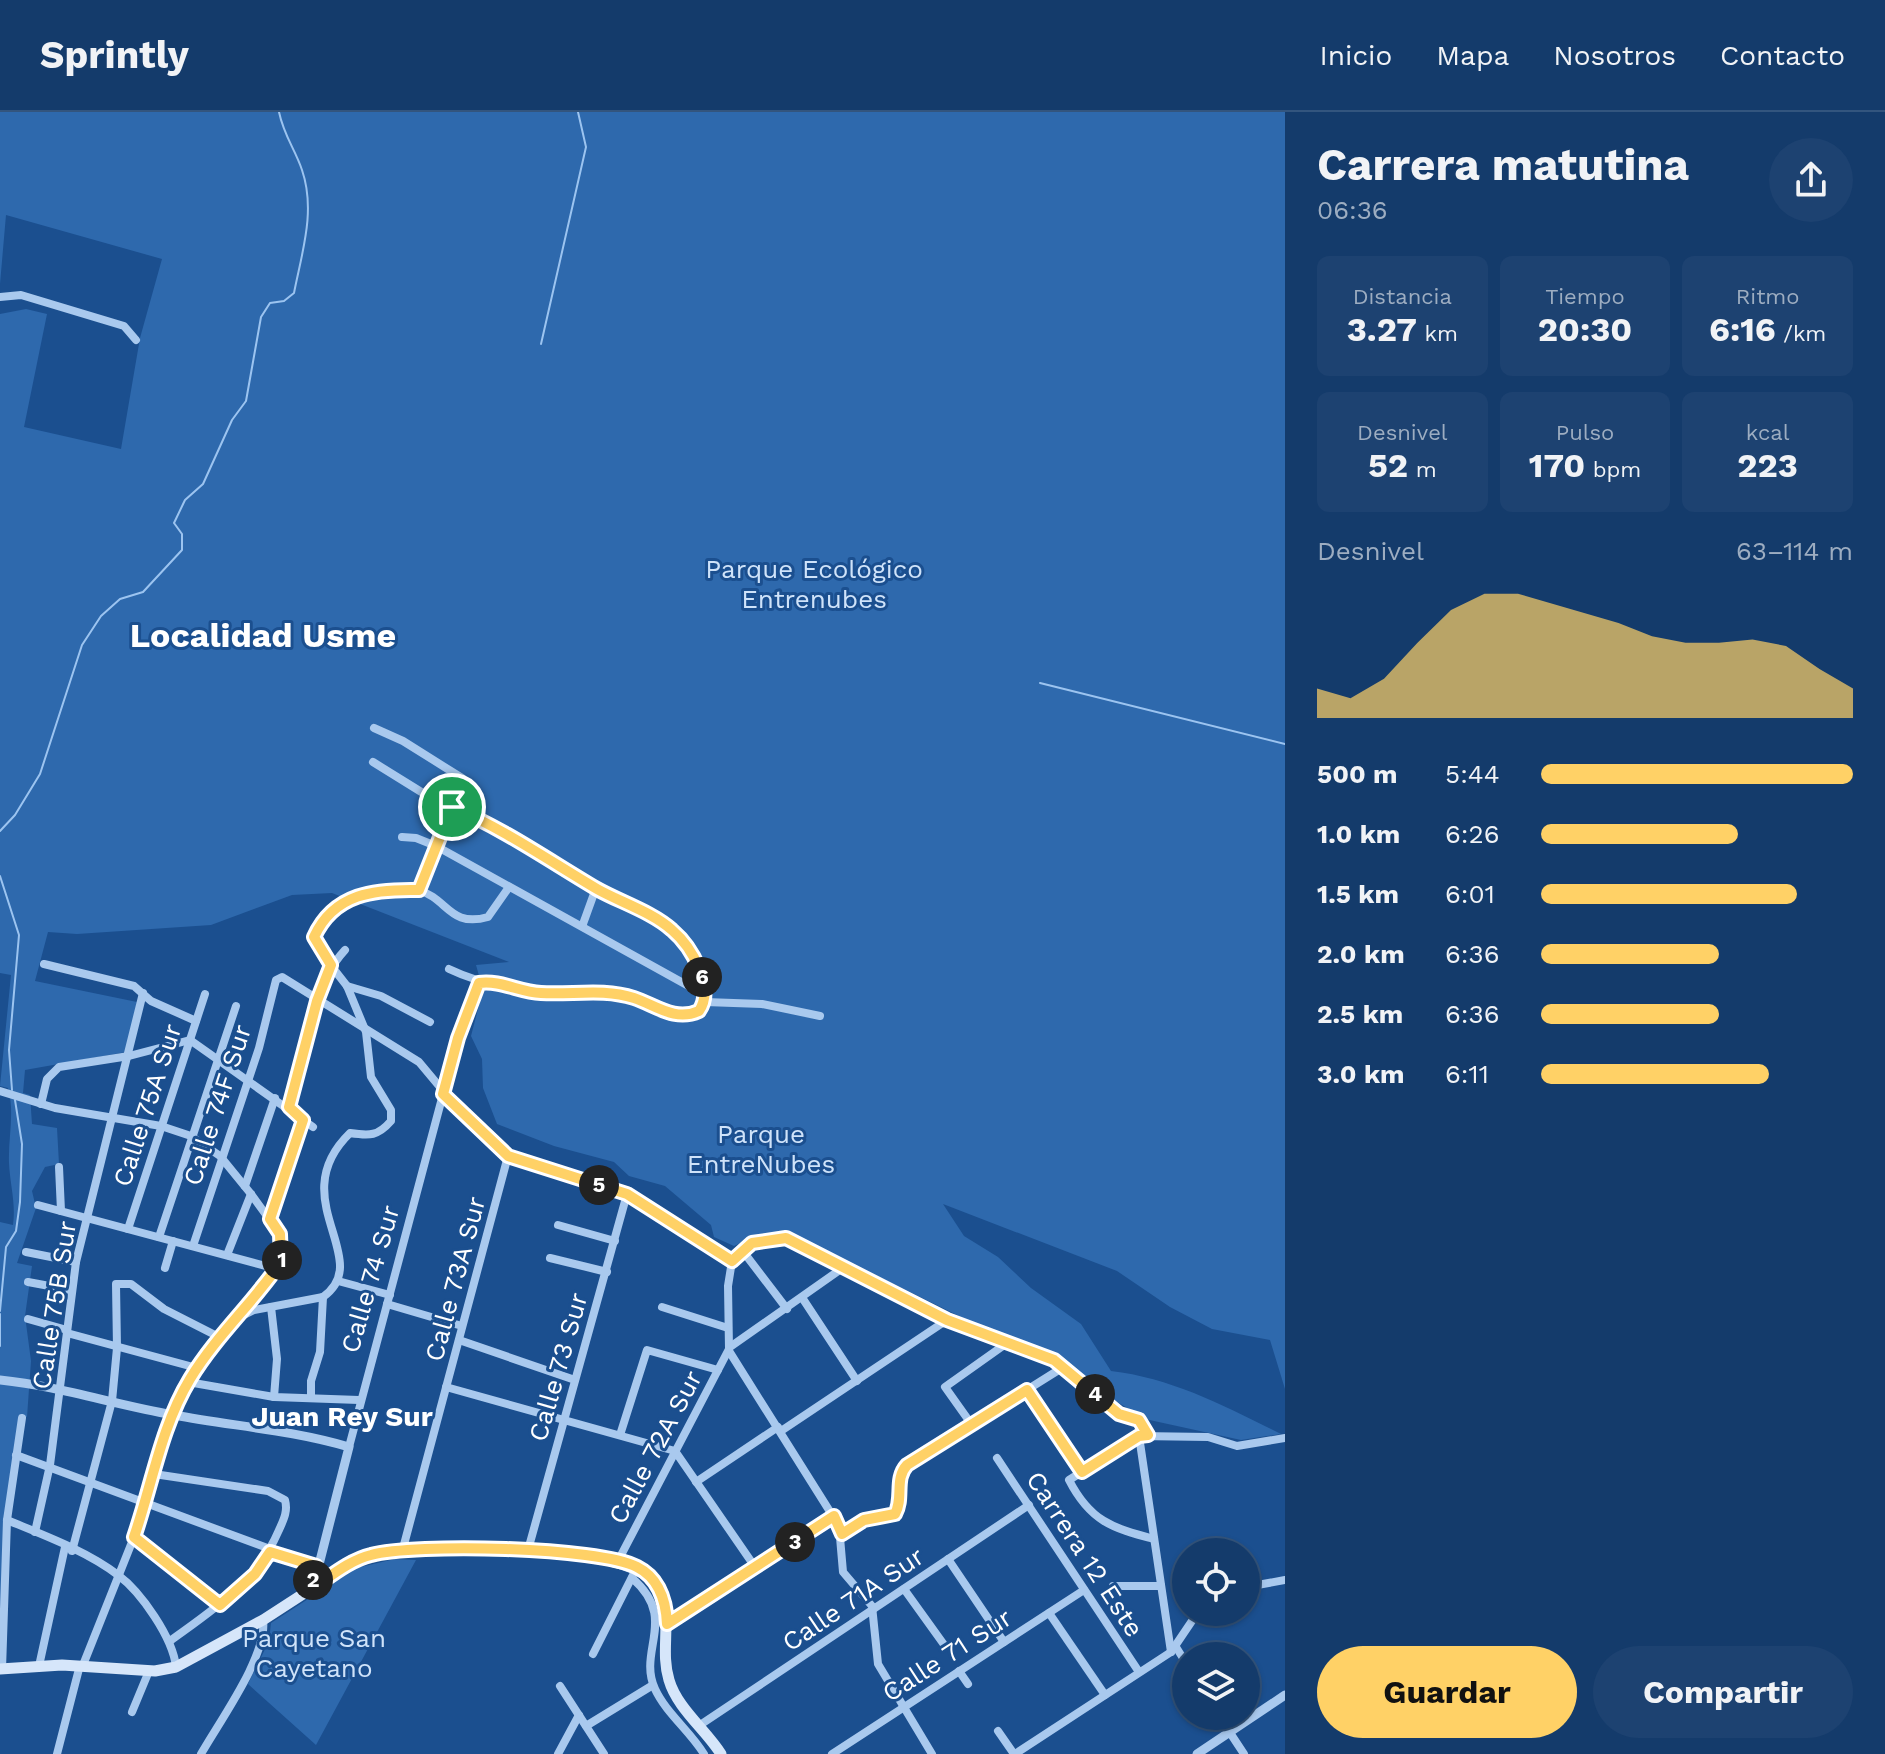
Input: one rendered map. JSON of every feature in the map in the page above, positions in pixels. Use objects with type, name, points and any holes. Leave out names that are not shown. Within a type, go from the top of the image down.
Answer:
[{"type":"main road","points":[[1,1669],[81,1665],[149,1671],[176,1667],[263,1620],[363,1557],[402,1552],[528,1550],[618,1561],[660,1592],[667,1624],[667,1677],[676,1695],[721,1754]]},
{"type":"street","points":[[0,297],[21,295],[124,326],[136,340]]},
{"type":"street","points":[[374,728],[403,741],[462,778],[419,890]]},
{"type":"street","points":[[373,762],[431,798],[499,827],[596,888],[672,930],[700,969],[704,998],[691,1014],[675,1014],[633,998],[591,991],[539,993],[492,982],[479,983],[449,969]]},
{"type":"street","points":[[402,837],[416,838],[436,846],[583,924],[704,998],[762,1004],[820,1016]]},
{"type":"street","points":[[230,1322],[271,1307],[323,1297],[338,1281],[341,1261],[324,1202],[323,1171],[334,1149],[350,1133],[370,1136],[382,1132],[391,1121],[391,1110],[371,1077],[366,1032],[347,986],[314,937],[328,911],[373,891],[419,890],[461,919],[472,921],[488,917],[501,904],[509,887]]},
{"type":"street","points":[[583,924],[596,888]]},
{"type":"street","points":[[289,1107],[317,1001],[331,965],[345,950]]},
{"type":"street","points":[[44,964],[134,986],[151,1001],[196,1021]]},
{"type":"street","name":"Calle 74F Sur","points":[[193,1246],[279,977],[291,981],[317,1001]]},
{"type":"street","name":"Calle 74 Sur","points":[[313,1588],[359,1400],[458,1038],[479,983]]},
{"type":"street","points":[[347,986],[381,996],[430,1022]]},
{"type":"street","name":"Calle 75B Sur","points":[[35,1532],[62,1388],[76,1262],[143,993]]},
{"type":"street","name":"Calle 75A Sur","points":[[128,1229],[205,994]]},
{"type":"street","points":[[317,1001],[419,1062],[443,1094],[508,1156],[627,1194],[732,1261]]},
{"type":"street","points":[[159,1237],[191,1136],[221,1059],[236,1006]]},
{"type":"street","points":[[41,1104],[52,1071],[190,1040],[289,1107],[313,1127]]},
{"type":"street","points":[[0,1091],[41,1104],[161,1126],[191,1136],[220,1156],[248,1190],[280,1234],[283,1253],[277,1269],[230,1322],[197,1368],[172,1415],[134,1537],[81,1665],[57,1754]]},
{"type":"street","points":[[227,1255],[275,1098]]},
{"type":"street","points":[[270,1219],[303,1120]]},
{"type":"street","name":"Calle 73A Sur","points":[[402,1552],[508,1156]]},
{"type":"street","points":[[59,1167],[61,1211]]},
{"type":"street","name":"Calle 73 Sur","points":[[528,1550],[627,1194]]},
{"type":"street","points":[[38,1205],[277,1269]]},
{"type":"street","points":[[558,1225],[615,1241]]},
{"type":"street","points":[[932,1754],[903,1708],[875,1653],[873,1610],[843,1572],[842,1534],[834,1516],[729,1349],[732,1261],[752,1243],[786,1238],[947,1320],[1065,1366],[1119,1414],[1139,1420],[1144,1435],[1161,1586],[1172,1642]]},
{"type":"street","points":[[165,1268],[173,1241]]},
{"type":"street","points":[[742,1250],[787,1309]]},
{"type":"street","points":[[26,1252],[76,1262]]},
{"type":"street","points":[[550,1258],[607,1272]]},
{"type":"street","name":"Calle 72A Sur","points":[[618,1561],[729,1349],[844,1267]]},
{"type":"street","points":[[338,1281],[462,1326]]},
{"type":"street","points":[[28,1282],[71,1290]]},
{"type":"street","points":[[39,1666],[112,1401],[117,1348],[116,1284],[131,1284],[164,1309],[219,1337]]},
{"type":"street","points":[[311,1398],[311,1381],[320,1352],[323,1297]]},
{"type":"street","points":[[803,1299],[857,1381]]},
{"type":"street","points":[[271,1307],[277,1359],[274,1397]]},
{"type":"street","points":[[662,1307],[728,1328]]},
{"type":"street","points":[[28,1319],[117,1348],[197,1368]]},
{"type":"street","points":[[696,1482],[857,1381],[947,1320]]},
{"type":"street","points":[[459,1340],[575,1380]]},
{"type":"street","points":[[972,1425],[945,1387],[1007,1343]]},
{"type":"street","points":[[620,1435],[648,1349],[718,1370]]},
{"type":"street","points":[[842,1534],[864,1520],[895,1514],[901,1500],[899,1476],[907,1465],[1065,1366]]},
{"type":"street","points":[[0,1380],[62,1388],[172,1415],[303,1434],[349,1447]]},
{"type":"street","points":[[188,1382],[274,1397],[359,1400]]},
{"type":"street","points":[[446,1387],[675,1451],[755,1567]]},
{"type":"street","points":[[1027,1390],[1082,1472]]},
{"type":"street","points":[[1,1669],[7,1520],[22,1418]]},
{"type":"street","points":[[1154,1539],[1099,1520],[1086,1509],[1069,1480],[1144,1435],[1208,1437],[1237,1446],[1285,1438]]},
{"type":"street","points":[[16,1455],[50,1465],[270,1552],[316,1566]]},
{"type":"street","name":"Carrera 12 Este","points":[[997,1458],[1139,1672]]},
{"type":"street","points":[[154,1474],[268,1491],[285,1500],[284,1519],[270,1552],[255,1574],[220,1605],[170,1641]]},
{"type":"street","name":"Calle 71A Sur","points":[[700,1725],[1029,1505]]},
{"type":"street","points":[[667,1624],[834,1516]]},
{"type":"street","points":[[7,1520],[119,1575],[170,1641],[176,1667]]},
{"type":"street","points":[[134,1537],[220,1605]]},
{"type":"street","points":[[948,1559],[1004,1642]]},
{"type":"street","points":[[593,1654],[635,1573],[647,1591],[654,1610],[653,1685],[704,1754]]},
{"type":"street","points":[[1260,1584],[1285,1580]]},
{"type":"street","points":[[1113,1586],[1161,1586]]},
{"type":"street","points":[[904,1589],[945,1646]]},
{"type":"street","name":"Calle 71 Sur","points":[[832,1754],[1084,1590]]},
{"type":"street","points":[[1049,1613],[1105,1695]]},
{"type":"street","points":[[201,1754],[257,1654],[264,1632],[263,1620]]},
{"type":"street","points":[[998,1731],[1015,1754],[1172,1651]]},
{"type":"street","points":[[132,1712],[149,1671]]},
{"type":"street","points":[[959,1671],[968,1684]]},
{"type":"street","points":[[586,1726],[653,1685]]},
{"type":"street","points":[[560,1686],[604,1754]]},
{"type":"street","points":[[1197,1754],[1285,1695]]},
{"type":"street","points":[[558,1754],[579,1715]]},
{"type":"street","points":[[1227,1730],[1244,1754]]},
{"type":"green space","name":"Parque Ecológico Entrenubes","points":[[0,112],[1285,112],[1285,1389],[1270,1340],[1212,1329],[1170,1307],[1117,1271],[943,1204],[964,1236],[998,1257],[1031,1288],[1081,1324],[1111,1371],[1177,1387],[1281,1434],[1241,1440],[1145,1419],[1098,1390],[1063,1361],[1008,1340],[806,1241],[787,1236],[769,1236],[734,1246],[714,1237],[711,1225],[665,1186],[629,1176],[614,1162],[554,1146],[497,1124],[483,1088],[482,1059],[471,1036],[483,990],[476,965],[509,962],[332,893],[292,895],[211,925],[77,934],[48,932],[35,981],[137,1002],[126,1052],[25,1070],[23,1093],[30,1095],[32,1124],[57,1128],[59,1164],[45,1167],[32,1191],[36,1208],[17,1263],[32,1266],[25,1316],[31,1361],[27,1417],[20,1415],[0,1611],[0,1222],[13,1225],[14,1209],[9,1163],[10,1097],[8,1088],[0,1086],[11,975],[0,973],[0,314],[26,309],[47,314],[24,427],[121,449],[140,338],[162,259],[6,215],[0,284]]},
{"type":"green space","name":"Parque San Cayetano","points":[[395,1559],[416,1560],[316,1745],[248,1684],[269,1641],[271,1623],[356,1568]]},
{"type":"waterway","points":[[0,831],[15,815],[40,774],[82,645],[101,616],[120,599],[143,592],[182,550],[182,534],[174,523],[185,500],[203,484],[232,420],[246,401],[261,317],[270,303],[284,301],[294,293],[306,232],[308,201],[302,170],[279,112]]},
{"type":"waterway","points":[[541,344],[586,147],[578,112]]},
{"type":"waterway","points":[[1040,683],[1285,744]]},
{"type":"waterway","points":[[0,876],[19,935],[9,1050],[12,1090]]},
{"type":"waterway","points":[[0,1311],[6,1247],[16,1231],[20,1202],[22,1144],[15,1100]]},
{"type":"waterway","points":[[0,1314],[0,1346]]},
{"type":"district","name":"Localidad Usme","points":[[263,635]]},
{"type":"district","name":"Juan Rey Sur","points":[[342,1416]]},
{"type":"route","points":[[452,807],[499,827],[596,888],[672,930],[700,969],[705,985],[705,1002],[699,1011],[675,1014],[633,998],[591,991],[539,993],[492,982],[479,983],[458,1038],[443,1094],[470,1123],[508,1156],[627,1194],[732,1261],[752,1243],[786,1238],[947,1320],[1054,1360],[1065,1366],[1119,1414],[1139,1420],[1148,1435],[1139,1436],[1082,1472],[1027,1390],[907,1465],[899,1476],[899,1509],[890,1518],[864,1520],[842,1534],[834,1516],[667,1624],[664,1604],[655,1582],[638,1567],[618,1561],[519,1549],[382,1553],[354,1561],[313,1588],[316,1566],[270,1552],[255,1574],[220,1605],[134,1537],[167,1428],[188,1382],[230,1322],[281,1262],[280,1234],[270,1219],[303,1120],[289,1107],[317,1001],[331,965],[318,949],[314,937],[321,920],[328,911],[373,891],[419,890],[452,807]]},
{"type":"park label","name":"Parque EntreNubes","points":[[761,1149]]}]
